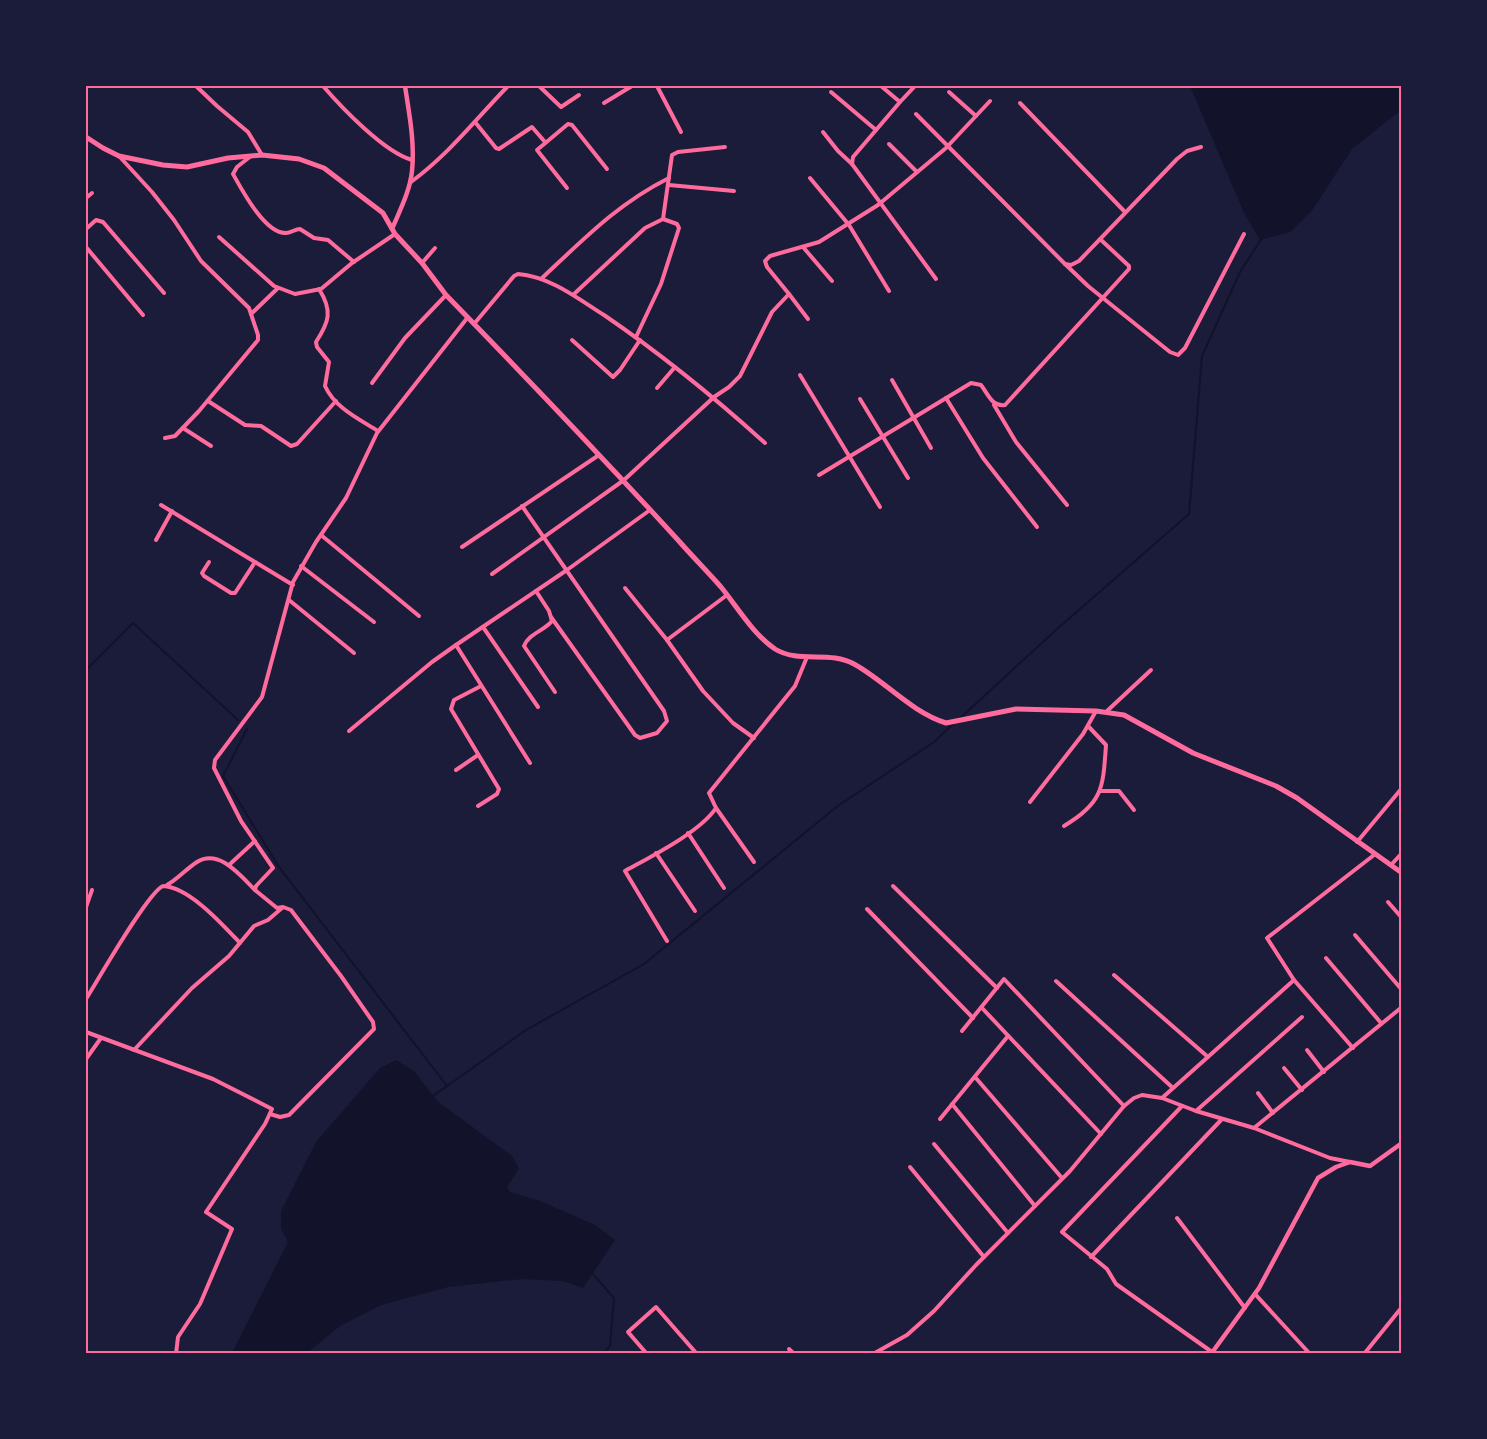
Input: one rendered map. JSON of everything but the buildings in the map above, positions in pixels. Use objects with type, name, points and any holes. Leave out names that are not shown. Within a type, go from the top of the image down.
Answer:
[{"type":"main road","points":[[86,137],[119,156],[163,165],[187,167],[228,158],[262,155],[299,159],[324,168],[383,213],[393,232],[422,262],[446,296],[624,480],[727,595],[755,631],[775,648],[786,654],[807,657],[839,657],[854,664],[936,720],[946,723],[1016,709],[1107,711],[1134,719],[1193,753],[1276,786],[1297,798],[1401,873]]},
{"type":"street","points":[[196,86],[248,132],[262,155]]},
{"type":"street","points":[[323,86],[350,116],[405,158],[412,160]]},
{"type":"street","points":[[219,237],[278,288],[294,294],[319,289],[331,282],[393,232],[410,182],[412,160],[411,128],[405,86]]},
{"type":"street","points":[[410,182],[435,164],[508,86]]},
{"type":"street","points":[[539,86],[561,107],[579,95]]},
{"type":"street","points":[[604,103],[632,86]]},
{"type":"street","points":[[657,86],[681,132]]},
{"type":"street","points":[[880,86],[900,102]]},
{"type":"street","points":[[852,164],[853,157],[915,86]]},
{"type":"street","points":[[831,92],[876,130]]},
{"type":"street","points":[[949,92],[976,116]]},
{"type":"street","points":[[808,319],[767,267],[765,261],[770,256],[819,242],[849,225],[881,202],[949,145],[990,101]]},
{"type":"street","points":[[1020,103],[1125,212]]},
{"type":"street","points":[[916,114],[1065,264],[1170,352],[1178,355],[1185,348],[1244,234]]},
{"type":"street","points":[[475,122],[499,149],[532,128],[545,142]]},
{"type":"street","points":[[567,188],[537,151],[568,124],[572,125],[607,169]]},
{"type":"street","points":[[823,132],[852,164],[936,279]]},
{"type":"street","points":[[889,144],[917,172]]},
{"type":"street","points":[[663,219],[672,155],[678,152],[725,147]]},
{"type":"street","points":[[1065,264],[1071,265],[1079,261],[1177,159],[1187,151],[1201,147]]},
{"type":"street","points":[[119,156],[174,220],[201,261],[249,308],[258,340],[183,428],[175,436],[165,438]]},
{"type":"street","points":[[252,156],[237,167],[233,174],[262,219],[274,230],[289,233],[300,229],[314,238],[328,240],[354,262]]},
{"type":"street","points":[[541,279],[608,217],[649,188],[669,178]]},
{"type":"street","points":[[810,178],[849,225],[889,291]]},
{"type":"street","points":[[669,185],[734,191]]},
{"type":"street","points":[[86,198],[92,193]]},
{"type":"street","points":[[572,340],[609,375],[613,376],[620,370],[638,338],[665,273],[679,228],[677,224],[663,219],[645,228],[574,295]]},
{"type":"street","points":[[86,229],[96,220],[103,222],[164,293]]},
{"type":"street","points":[[994,404],[1005,405],[1129,270],[1129,266],[1100,239]]},
{"type":"street","points":[[86,247],[143,315]]},
{"type":"street","points":[[803,247],[832,281]]},
{"type":"street","points":[[422,262],[435,248]]},
{"type":"street","points":[[474,324],[514,276],[524,274],[552,282],[638,338],[714,397],[765,443]]},
{"type":"street","points":[[251,314],[278,288]]},
{"type":"street","points":[[319,289],[327,301],[328,313],[327,322],[316,342],[317,347],[329,362],[325,386],[336,401],[378,431]]},
{"type":"street","points":[[492,574],[624,480],[714,397],[729,387],[740,376],[772,312],[789,294]]},
{"type":"street","points":[[372,383],[405,338],[446,296]]},
{"type":"street","points":[[255,890],[273,868],[241,822],[214,768],[215,760],[262,697],[293,585],[301,566],[346,498],[378,431],[468,317]]},
{"type":"street","points":[[657,388],[675,367]]},
{"type":"street","points":[[800,375],[880,507]]},
{"type":"street","points":[[892,380],[931,448]]},
{"type":"street","points":[[819,475],[966,385],[977,383],[994,404],[1016,442],[1067,505]]},
{"type":"street","points":[[946,398],[982,458],[1037,527]]},
{"type":"street","points":[[860,399],[908,478]]},
{"type":"street","points":[[208,401],[245,425],[261,426],[291,446],[297,444],[336,401]]},
{"type":"street","points":[[183,428],[212,446]]},
{"type":"street","points":[[462,547],[599,454]]},
{"type":"street","points":[[161,505],[293,585]]},
{"type":"street","points":[[522,506],[664,711],[667,721],[657,733],[640,738],[635,735],[551,617],[536,591]]},
{"type":"street","points":[[349,731],[432,662],[650,510]]},
{"type":"street","points":[[156,540],[172,511]]},
{"type":"street","points":[[321,535],[419,615]]},
{"type":"street","points":[[208,562],[202,573],[204,576],[231,593],[235,593],[255,562]]},
{"type":"street","points":[[301,566],[374,622]]},
{"type":"street","points":[[625,588],[668,640],[703,691],[733,723],[754,738]]},
{"type":"street","points":[[668,640],[727,595]]},
{"type":"street","points":[[289,600],[354,653]]},
{"type":"street","points":[[551,617],[552,621],[529,638],[524,646],[555,692]]},
{"type":"street","points":[[483,627],[538,707]]},
{"type":"street","points":[[456,645],[530,763]]},
{"type":"street","points":[[754,862],[716,808],[709,793],[795,686],[807,657]]},
{"type":"street","points":[[1107,711],[1151,670]]},
{"type":"street","points":[[478,806],[499,792],[451,709],[454,700],[482,686]]},
{"type":"street","points":[[1030,802],[1088,726],[1095,711]]},
{"type":"street","points":[[1064,826],[1083,815],[1093,804],[1100,791],[1106,745],[1088,726]]},
{"type":"street","points":[[456,770],[478,755]]},
{"type":"street","points":[[1357,842],[1401,788]]},
{"type":"street","points":[[1100,791],[1119,791],[1134,810]]},
{"type":"street","points":[[667,941],[626,871],[688,833],[710,817],[716,808]]},
{"type":"street","points":[[688,833],[724,888]]},
{"type":"street","points":[[229,865],[255,841]]},
{"type":"street","points":[[656,854],[695,911]]},
{"type":"street","points":[[1391,865],[1401,854]]},
{"type":"street","points":[[1353,1048],[1294,980],[1267,938],[1374,855]]},
{"type":"street","points":[[86,999],[143,906],[158,888],[179,878],[204,859],[212,859],[229,865],[277,908],[284,907],[291,910],[373,1022],[374,1029],[289,1115],[280,1117],[270,1114]]},
{"type":"street","points":[[166,885],[197,903],[240,943]]},
{"type":"street","points":[[893,886],[997,988]]},
{"type":"street","points":[[86,907],[92,890]]},
{"type":"street","points":[[1388,902],[1401,918]]},
{"type":"street","points":[[134,1050],[192,988],[229,956],[254,926],[268,920],[284,907]]},
{"type":"street","points":[[867,909],[973,1018]]},
{"type":"street","points":[[1355,935],[1401,990]]},
{"type":"street","points":[[1326,958],[1381,1023]]},
{"type":"street","points":[[1114,975],[1208,1057]]},
{"type":"street","points":[[962,1031],[1004,979],[1124,1106]]},
{"type":"street","points":[[1162,1098],[1294,980]]},
{"type":"street","points":[[1056,981],[1173,1088]]},
{"type":"street","points":[[1254,1128],[1401,1007]]},
{"type":"street","points":[[982,1008],[1101,1134]]},
{"type":"street","points":[[1196,1111],[1302,1017]]},
{"type":"street","points":[[86,1032],[213,1078],[272,1109],[206,1212],[232,1229],[200,1304],[178,1337],[176,1353]]},
{"type":"street","points":[[940,1119],[1008,1036]]},
{"type":"street","points":[[86,1059],[101,1038]]},
{"type":"street","points":[[1307,1050],[1324,1072]]},
{"type":"street","points":[[1284,1068],[1302,1090]]},
{"type":"street","points":[[975,1077],[1062,1178]]},
{"type":"street","points":[[1258,1093],[1273,1113]]},
{"type":"street","points":[[873,1353],[907,1335],[934,1311],[1062,1178],[1124,1106],[1134,1098],[1142,1095],[1162,1098],[1196,1111],[1254,1128],[1330,1158],[1370,1166],[1401,1143]]},
{"type":"street","points":[[952,1104],[1035,1206]]},
{"type":"street","points":[[1182,1106],[1062,1232],[1107,1269],[1116,1284],[1212,1353],[1255,1294],[1318,1178],[1350,1162]]},
{"type":"street","points":[[1091,1257],[1222,1119]]},
{"type":"street","points":[[934,1144],[1008,1233]]},
{"type":"street","points":[[910,1167],[984,1257]]},
{"type":"street","points":[[1177,1218],[1245,1308]]},
{"type":"street","points":[[1255,1294],[1310,1353]]},
{"type":"street","points":[[647,1353],[628,1332],[656,1307],[697,1353]]},
{"type":"street","points":[[1364,1353],[1401,1307]]},
{"type":"street","points":[[789,1349],[794,1353]]},
{"type":"shaded area","points":[[1190,86],[1401,86],[1401,110],[1352,149],[1311,212],[1290,232],[1260,240],[1244,213]]},
{"type":"shaded area","points":[[396,1060],[415,1072],[437,1101],[512,1156],[519,1169],[507,1187],[510,1192],[540,1201],[595,1225],[615,1240],[583,1288],[563,1281],[522,1279],[448,1287],[381,1305],[340,1326],[307,1353],[232,1353],[288,1242],[281,1229],[281,1211],[316,1142],[380,1068]]},
{"type":"waterway","points":[[958,720],[1057,629],[1189,514],[1202,356],[1240,272],[1262,238]]},
{"type":"waterway","points":[[86,670],[133,623],[238,720]]},
{"type":"waterway","points":[[433,1096],[526,1030],[644,964],[839,805],[934,742],[954,723]]},
{"type":"waterway","points":[[247,729],[223,776],[279,867],[447,1086]]},
{"type":"waterway","points":[[592,1273],[614,1298],[610,1346],[603,1354]]}]
